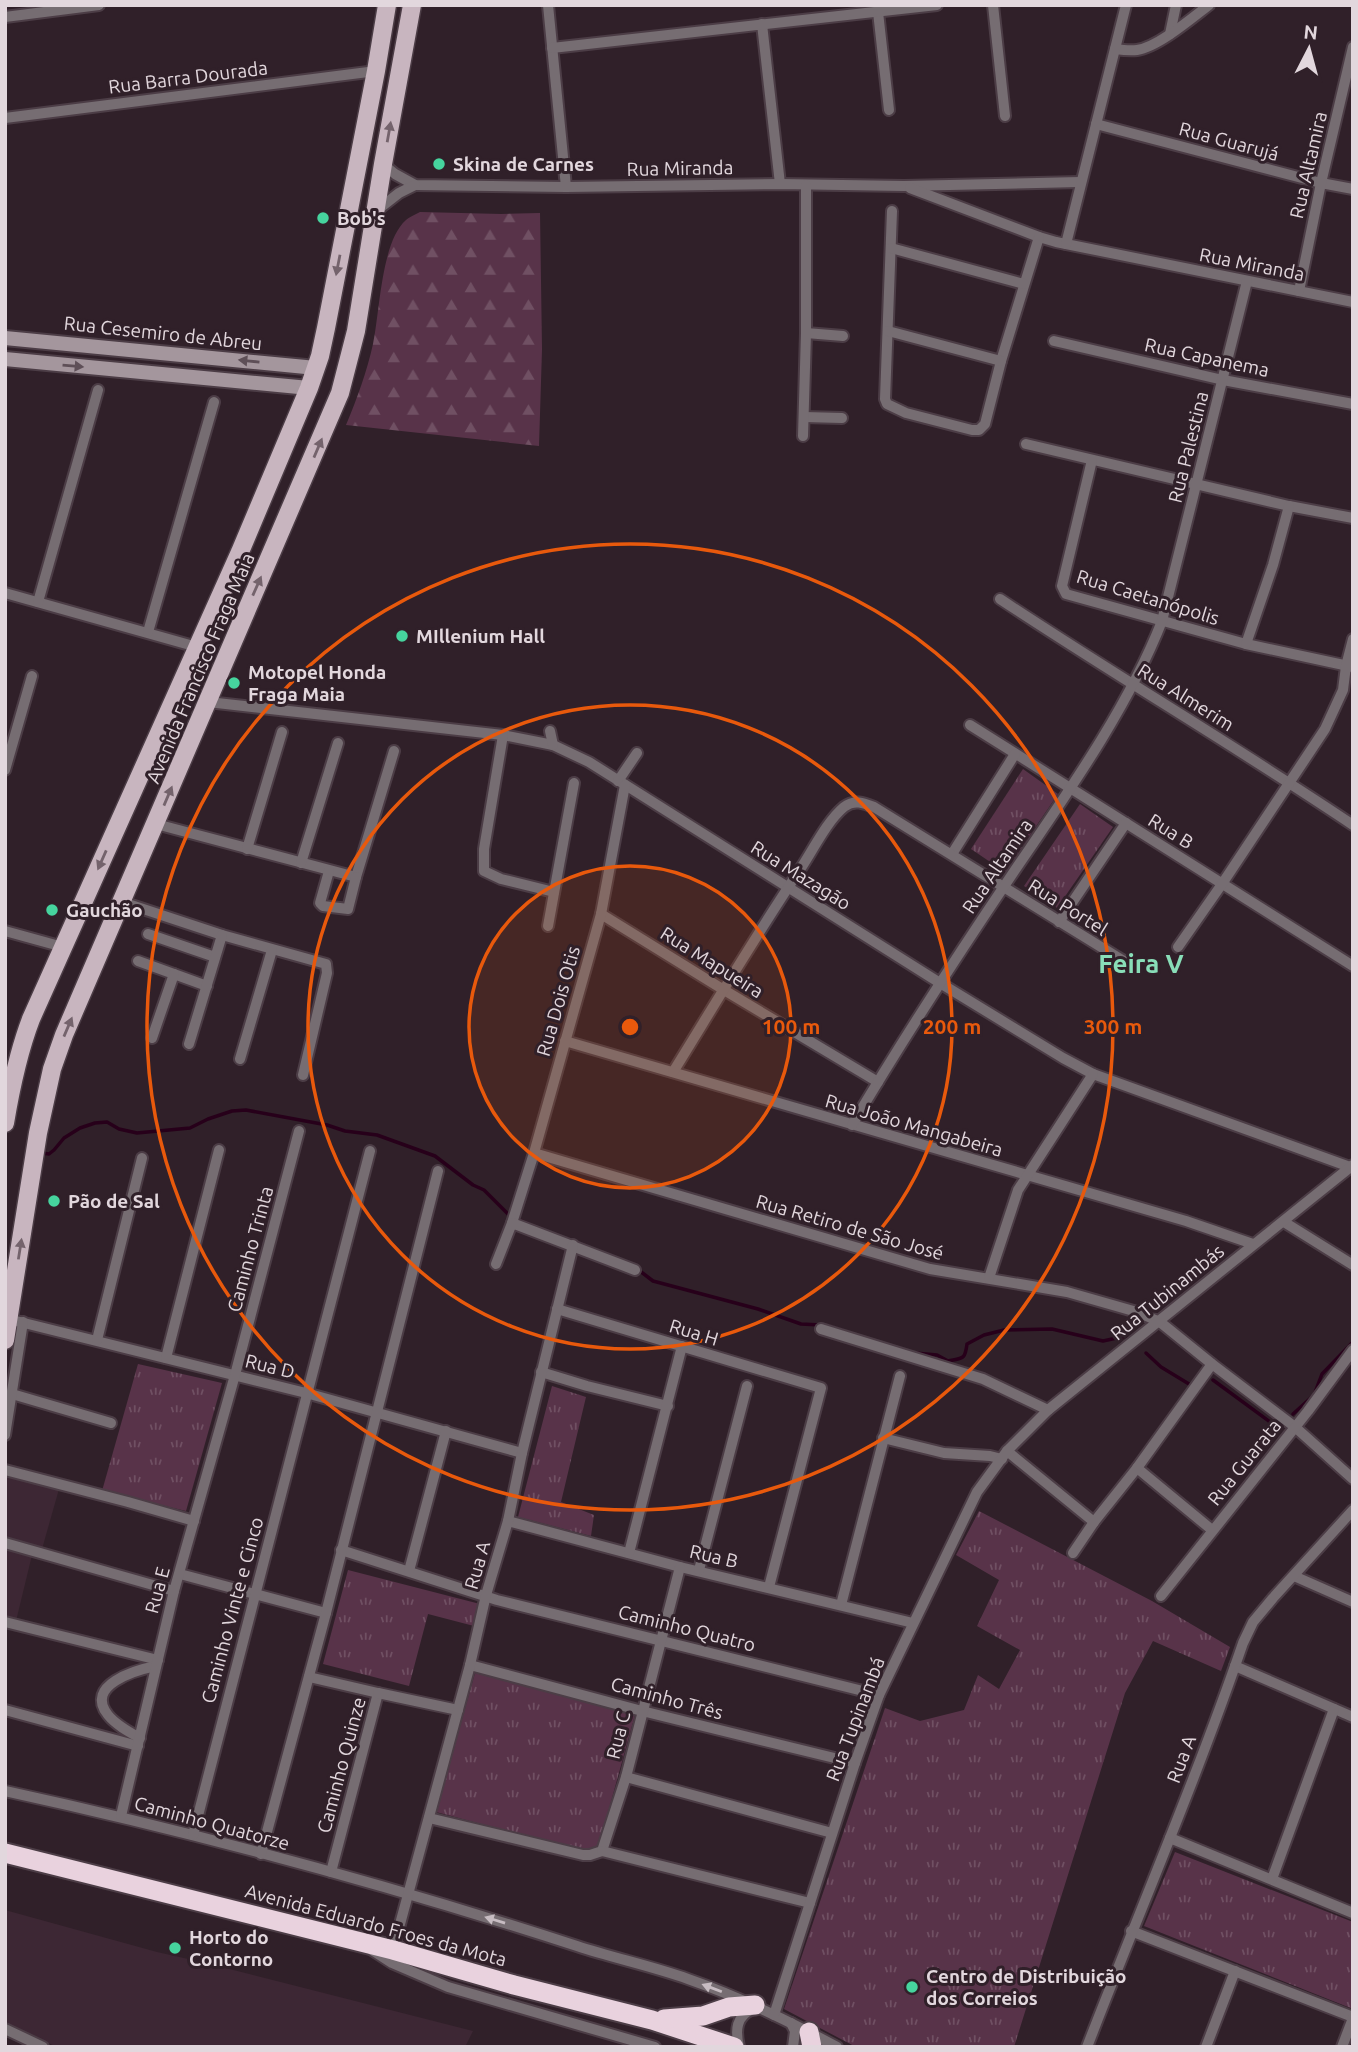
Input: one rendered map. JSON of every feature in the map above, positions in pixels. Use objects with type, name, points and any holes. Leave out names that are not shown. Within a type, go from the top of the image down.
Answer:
[{"type":"highway","name":"Avenida Eduardo Froes da Mota","points":[[5,1853],[394,1950],[514,1985],[652,2020],[736,2047]]},
{"type":"highway","points":[[652,2020],[691,2018],[729,2007],[757,2006]]},
{"type":"main road","name":"Avenida Francisco Fraga Maia","points":[[5,1123],[21,1046],[240,552],[317,368],[387,5]]},
{"type":"main road","name":"Avenida Francisco Fraga Maia","points":[[5,1340],[16,1321],[38,1133],[52,1069],[64,1035],[341,393],[350,360],[412,5]]},
{"type":"main road","points":[[263,497],[261,519],[266,531],[279,526],[291,511]]},
{"type":"main road","points":[[240,552],[257,537],[265,534],[272,538],[272,553]]},
{"type":"street","points":[[11,17],[23,5]]},
{"type":"street","points":[[548,5],[566,187]]},
{"type":"street","points":[[552,48],[937,5]]},
{"type":"street","points":[[993,5],[1006,116]]},
{"type":"street","points":[[1066,244],[1126,5]]},
{"type":"street","points":[[1170,34],[1176,5]]},
{"type":"street","points":[[11,17],[92,6]]},
{"type":"street","points":[[1115,49],[1143,48],[1170,34],[1207,6]]},
{"type":"street","points":[[878,12],[889,110]]},
{"type":"street","points":[[762,24],[780,184]]},
{"type":"street","name":"Rua Altamira","points":[[1299,291],[1353,47]]},
{"type":"street","name":"Rua Barra Dourada","points":[[5,118],[376,71]]},
{"type":"street","name":"Rua Guarujá","points":[[1096,124],[1353,189]]},
{"type":"street","points":[[383,164],[415,185]]},
{"type":"street","name":"Rua Miranda","points":[[415,185],[904,186],[1080,182]]},
{"type":"street","points":[[803,436],[806,184]]},
{"type":"street","points":[[376,211],[399,193],[415,185]]},
{"type":"street","name":"Rua Miranda","points":[[904,186],[1039,237],[1066,244],[1353,302]]},
{"type":"street","points":[[892,211],[885,399],[887,404],[906,413],[962,428],[979,430],[985,424],[1001,361],[1039,237]]},
{"type":"street","points":[[891,248],[1024,284]]},
{"type":"street","name":"Rua Palestina","points":[[1162,621],[1247,281]]},
{"type":"street","points":[[888,331],[1001,361]]},
{"type":"street","points":[[806,334],[843,336]]},
{"type":"street","name":"Rua Cesemiro de Abreu","points":[[5,338],[317,368]]},
{"type":"street","name":"Rua Capanema","points":[[1054,341],[1223,380],[1353,404]]},
{"type":"street","points":[[103,369],[108,346]]},
{"type":"street","name":"Rua Cesemiro de Abreu","points":[[5,359],[309,388]]},
{"type":"street","points":[[38,602],[98,390]]},
{"type":"street","points":[[148,632],[214,402]]},
{"type":"street","points":[[804,416],[842,418]]},
{"type":"street","points":[[1026,444],[1289,506],[1353,517]]},
{"type":"street","name":"Rua Caetanópolis","points":[[1092,460],[1062,586],[1069,596],[1246,645],[1350,667]]},
{"type":"street","points":[[1246,645],[1273,565],[1289,506]]},
{"type":"street","points":[[5,593],[197,647]]},
{"type":"street","name":"Rua Almerim","points":[[1000,598],[1353,825]]},
{"type":"street","name":"Rua Altamira","points":[[852,1125],[940,983],[1071,788],[1145,662],[1162,621]]},
{"type":"street","points":[[1178,947],[1329,721],[1349,682],[1353,639]]},
{"type":"street","points":[[5,770],[32,676]]},
{"type":"street","name":"Rua Mazagão","points":[[208,702],[503,735],[553,745],[591,758],[621,783],[1063,1058],[1093,1074],[1351,1166]]},
{"type":"street","name":"Rua B","points":[[970,725],[1353,966]]},
{"type":"street","points":[[550,731],[553,745]]},
{"type":"street","points":[[247,849],[282,732]]},
{"type":"street","points":[[503,735],[484,849],[484,871],[501,879],[554,892]]},
{"type":"street","points":[[300,863],[338,743]]},
{"type":"street","points":[[329,871],[320,903],[323,906],[348,909],[394,751]]},
{"type":"street","points":[[621,783],[637,753]]},
{"type":"street","points":[[951,855],[1016,754]]},
{"type":"street","points":[[548,926],[574,783]]},
{"type":"street","name":"Rua Dois Otis","points":[[496,1264],[534,1153],[601,914],[621,783]]},
{"type":"street","name":"Rua Portel","points":[[788,887],[835,816],[845,806],[863,802],[1127,963]]},
{"type":"street","points":[[1059,922],[1126,823]]},
{"type":"street","points":[[156,824],[356,877]]},
{"type":"street","points":[[673,1072],[788,887]]},
{"type":"street","points":[[122,902],[222,935],[324,963],[327,968],[303,1075]]},
{"type":"street","name":"Rua Mapueira","points":[[601,914],[878,1082]]},
{"type":"street","points":[[5,931],[63,947]]},
{"type":"street","points":[[148,934],[215,957]]},
{"type":"street","points":[[189,1044],[222,935]]},
{"type":"street","points":[[240,1059],[272,950]]},
{"type":"street","points":[[138,961],[207,986]]},
{"type":"street","points":[[152,1038],[174,974]]},
{"type":"street","name":"Rua João Mangabeira","points":[[565,1041],[1186,1222],[1253,1244]]},
{"type":"street","points":[[989,1278],[1014,1199],[1093,1074]]},
{"type":"street","name":"Caminho Trinta","points":[[235,1375],[299,1132]]},
{"type":"street","points":[[166,1358],[219,1150]]},
{"type":"street","name":"Caminho Vinte e Cinco","points":[[192,1835],[369,1151]]},
{"type":"street","name":"Rua Retiro de São José","points":[[534,1153],[930,1269],[1067,1292],[1137,1312],[1160,1322],[1295,1427],[1353,1479]]},
{"type":"street","points":[[97,1340],[142,1158]]},
{"type":"street","name":"Rua Tubinambás","points":[[1004,1455],[1048,1410],[1351,1166]]},
{"type":"street","points":[[261,1854],[326,1613],[438,1171]]},
{"type":"street","points":[[512,1221],[635,1270]]},
{"type":"street","points":[[1284,1222],[1353,1265]]},
{"type":"street","name":"Rua A","points":[[394,1950],[486,1595],[508,1521],[573,1245]]},
{"type":"street","name":"Rua H","points":[[557,1309],[821,1388],[769,1587]]},
{"type":"street","points":[[5,1435],[12,1394],[16,1321]]},
{"type":"street","name":"Rua D","points":[[16,1321],[306,1393],[522,1453]]},
{"type":"street","points":[[821,1329],[984,1379],[1048,1410]]},
{"type":"street","points":[[629,1553],[682,1346]]},
{"type":"street","name":"Rua Guarata","points":[[1161,1596],[1353,1350]]},
{"type":"street","points":[[1073,1553],[1212,1364]]},
{"type":"street","points":[[541,1373],[668,1406]]},
{"type":"street","name":"Rua E","points":[[121,1816],[174,1591],[235,1375]]},
{"type":"street","points":[[841,1605],[900,1376]]},
{"type":"street","points":[[699,1570],[747,1386]]},
{"type":"street","points":[[12,1394],[111,1423]]},
{"type":"street","points":[[409,1571],[446,1431]]},
{"type":"street","points":[[883,1438],[936,1452],[1004,1455],[1094,1522]]},
{"type":"street","name":"Rua Tupinambá","points":[[774,2015],[879,1695],[977,1492],[1004,1455]]},
{"type":"street","points":[[1137,1468],[1212,1530]]},
{"type":"street","points":[[5,1470],[194,1521]]},
{"type":"street","name":"Rua A","points":[[1087,2047],[1170,1838],[1242,1643],[1253,1622],[1273,1598],[1353,1510]]},
{"type":"street","name":"Rua B","points":[[508,1521],[680,1567],[913,1623]]},
{"type":"street","points":[[5,1543],[174,1591]]},
{"type":"street","name":"Caminho Quatro","points":[[341,1550],[497,1600],[879,1695]]},
{"type":"street","name":"Rua C","points":[[602,1851],[626,1777],[680,1567]]},
{"type":"street","points":[[180,1574],[326,1613]]},
{"type":"street","points":[[1294,1576],[1353,1602]]},
{"type":"street","points":[[5,1622],[157,1663]]},
{"type":"street","points":[[139,1742],[109,1717],[103,1708],[102,1699],[105,1690],[113,1681],[157,1663]]},
{"type":"street","name":"Caminho Três","points":[[470,1664],[642,1711],[855,1763]]},
{"type":"street","points":[[1235,1666],[1353,1717]]},
{"type":"street","name":"Caminho Quinze","points":[[309,1677],[378,1693],[331,1872]]},
{"type":"street","points":[[378,1693],[458,1710]]},
{"type":"street","points":[[5,1710],[139,1742]]},
{"type":"street","points":[[1272,1879],[1334,1710]]},
{"type":"street","points":[[626,1777],[832,1833]]},
{"type":"street","name":"Caminho Quatorze","points":[[5,1791],[121,1816],[331,1872],[686,1978],[757,2006],[790,2023],[810,2040],[837,2047]]},
{"type":"street","points":[[429,1818],[583,1855],[590,1856],[602,1851],[810,1903]]},
{"type":"street","points":[[1170,1838],[1353,1913]]},
{"type":"street","points":[[1131,1931],[1353,2017],[1342,2047]]},
{"type":"street","points":[[360,1942],[392,1963],[448,1987],[655,2047]]},
{"type":"street","points":[[1206,2047],[1235,1971]]},
{"type":"street","points":[[736,2047],[739,2019],[757,2006]]},
{"type":"street","points":[[790,2023],[795,2031],[793,2047]]},
{"type":"street","points":[[5,2029],[43,2047]]},
{"type":"shaded area","points":[[5,1475],[59,1489],[42,1549],[5,1538]]},
{"type":"shaded area","points":[[5,1547],[32,1555],[16,1621],[5,1618]]},
{"type":"shaded area","points":[[5,1910],[157,1952],[473,2031],[465,2047],[57,2047],[5,2024]]},
{"type":"green space","points":[[420,212],[540,213],[542,349],[539,446],[346,425],[371,354],[391,244],[406,220]]},
{"type":"green space","points":[[1023,769],[1058,794],[1005,872],[971,849]]},
{"type":"green space","points":[[1080,804],[1113,827],[1057,908],[1024,886]]},
{"type":"green space","points":[[138,1364],[222,1383],[186,1511],[102,1491]]},
{"type":"green space","points":[[552,1386],[586,1397],[561,1502],[594,1515],[591,1536],[518,1517]]},
{"type":"green space","points":[[979,1511],[1152,1601],[1230,1647],[1221,1671],[1153,1641],[1125,1693],[1014,2047],[856,2047],[784,2009],[885,1708],[920,1721],[964,1710],[978,1675],[999,1689],[1020,1650],[977,1626],[999,1580],[956,1555]]},
{"type":"green space","points":[[348,1570],[480,1604],[474,1626],[428,1614],[409,1686],[323,1664]]},
{"type":"green space","points":[[475,1673],[635,1715],[599,1845],[589,1850],[571,1848],[436,1812]]},
{"type":"green space","points":[[1175,1852],[1353,1922],[1353,2009],[1144,1926]]},
{"type":"waterway","points":[[42,1153],[49,1154],[64,1138],[95,1123],[107,1122],[119,1129],[137,1133],[190,1128],[232,1111],[246,1110],[377,1135],[435,1156],[473,1185],[484,1190],[510,1216],[529,1224]]},
{"type":"waterway","points":[[636,1268],[653,1281],[758,1309],[801,1324],[821,1325]]},
{"type":"waterway","points":[[828,1326],[844,1331]]},
{"type":"waterway","points":[[915,1353],[937,1355],[948,1361],[957,1359],[964,1356],[967,1344],[984,1335],[1004,1330],[1052,1329],[1103,1341],[1126,1336]]},
{"type":"waterway","points":[[1293,1414],[1314,1395],[1322,1374],[1353,1342]]},
{"type":"waterway","points":[[1146,1353],[1161,1367],[1189,1384]]},
{"type":"waterway","points":[[1213,1380],[1277,1427]]},
{"type":"place","name":"Skina de Carnes","points":[[439,164]]},
{"type":"place","name":"Bob's","points":[[323,218]]},
{"type":"place","name":"MIllenium Hall","points":[[402,636]]},
{"type":"place","name":"Motopel Honda Fraga Maia","points":[[234,683]]},
{"type":"place","name":"Gauchão","points":[[52,910]]},
{"type":"place","name":"Pão de Sal","points":[[54,1201]]},
{"type":"place","name":"Horto do Contorno","points":[[175,1948]]},
{"type":"place","name":"Centro de Distribuição dos Correios","points":[[912,1987]]},
{"type":"district","name":"Feira V","points":[[1141,964]]}]
